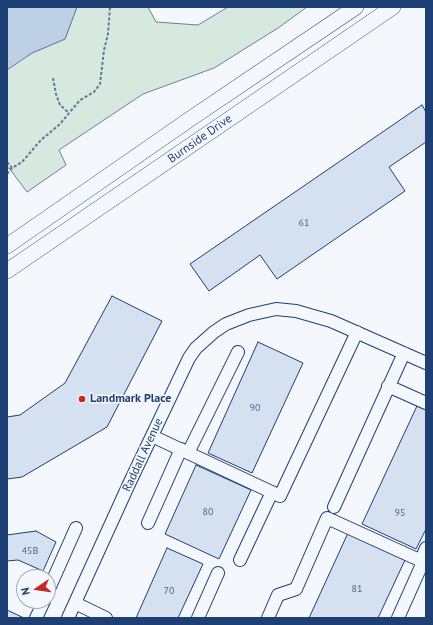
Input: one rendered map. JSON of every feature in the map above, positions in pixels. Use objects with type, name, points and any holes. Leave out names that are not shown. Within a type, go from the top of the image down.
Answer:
[{"type":"main road","name":"Burnside Drive","points":[[7,246],[193,117],[356,7]]},
{"type":"main road","name":"Burnside Drive","points":[[7,271],[393,7]]},
{"type":"street","name":"Raddall Avenue","points":[[68,618],[189,358],[196,348],[214,332],[226,324],[249,315],[276,309],[296,311],[331,321],[426,363]]},
{"type":"street","points":[[152,436],[280,496],[357,332]]},
{"type":"street","points":[[148,523],[184,451],[238,352]]},
{"type":"street","points":[[334,507],[404,352]]},
{"type":"street","points":[[388,386],[426,403]]},
{"type":"street","points":[[240,560],[272,492]]},
{"type":"street","points":[[268,618],[278,595],[296,590],[327,518],[425,563]]},
{"type":"street","points":[[56,573],[76,528]]},
{"type":"street","points":[[398,618],[425,563],[423,555],[426,548]]},
{"type":"street","points":[[198,618],[218,573]]},
{"type":"street","points":[[75,603],[106,618]]},
{"type":"path","points":[[7,174],[12,168],[22,162],[32,150],[60,124],[80,100],[94,92],[100,84],[104,50],[108,34],[110,7]]},
{"type":"path","points":[[53,78],[60,105],[69,113]]},
{"type":"path","points":[[7,162],[12,168]]},
{"type":"shaded area","points":[[77,7],[148,7],[156,22],[198,25],[228,7],[307,7],[278,28],[214,68],[143,94],[59,150],[66,165],[27,192],[9,168],[7,168],[7,69],[32,53],[65,39]]},
{"type":"water","points":[[7,7],[77,7],[65,39],[32,53],[7,70]]},
{"type":"building","points":[[422,105],[426,112],[426,142],[389,167],[405,191],[277,279],[260,255],[209,291],[190,264]]},
{"type":"building","name":"Landmark Place","points":[[112,296],[162,321],[107,427],[22,477],[7,479],[7,417],[20,415],[65,383]]},
{"type":"building","points":[[258,342],[303,363],[252,473],[208,453]]},
{"type":"building","points":[[417,406],[426,410],[426,529],[416,549],[362,524]]},
{"type":"building","points":[[196,465],[251,490],[219,559],[165,534]]},
{"type":"building","points":[[36,531],[56,542],[44,569],[38,569],[18,560],[7,561],[7,535]]},
{"type":"building","points":[[348,533],[405,560],[378,618],[309,618]]},
{"type":"building","points":[[167,548],[203,564],[178,618],[136,618]]},
{"type":"building","points":[[7,610],[24,618],[7,618]]},
{"type":"place","name":"Landmark Place","points":[[82,399]]}]
